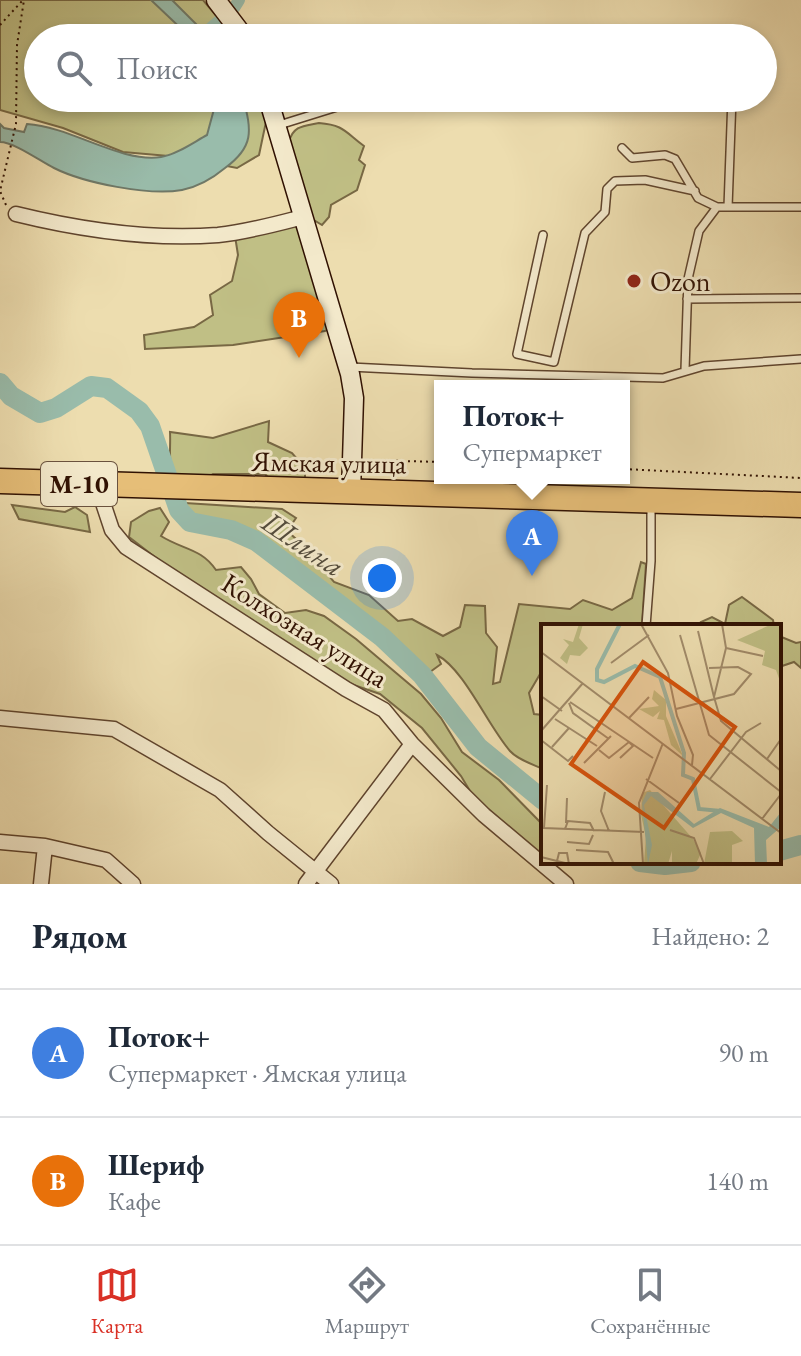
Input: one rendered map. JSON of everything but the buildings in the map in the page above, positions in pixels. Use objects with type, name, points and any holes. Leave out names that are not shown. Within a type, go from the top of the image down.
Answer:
[{"type":"highway","name":"М-10","points":[[0,481],[97,485]]},
{"type":"highway","name":"Ямская улица","points":[[97,485],[801,505]]},
{"type":"street","points":[[216,0],[234,24]]},
{"type":"street","points":[[272,112],[348,367],[354,398],[351,492]]},
{"type":"street","points":[[16,214],[109,231],[178,236],[220,234],[303,217]]},
{"type":"street","name":"Колхозная улица","points":[[97,485],[112,530],[126,547],[346,689],[384,710],[412,744],[484,815],[541,863]]},
{"type":"street","points":[[0,718],[114,729],[220,790],[331,884]]},
{"type":"street","points":[[306,884],[412,744]]},
{"type":"street","points":[[0,842],[45,846],[106,860],[133,884]]},
{"type":"street","points":[[41,884],[45,846]]},
{"type":"street","name":"Колхозная улица","points":[[542,864],[566,884]]},
{"type":"lane","points":[[276,126],[321,112]]},
{"type":"lane","points":[[728,207],[731,112]]},
{"type":"lane","points":[[622,148],[632,158],[665,155],[675,159],[698,198],[717,207],[801,207]]},
{"type":"lane","points":[[517,354],[554,362],[585,233],[605,212],[607,189],[615,181],[645,180],[695,191]]},
{"type":"lane","points":[[685,370],[688,279],[699,231],[717,207]]},
{"type":"lane","points":[[512,374],[543,235]]},
{"type":"lane","points":[[687,299],[801,298]]},
{"type":"lane","points":[[348,367],[663,378],[704,366],[801,359]]},
{"type":"lane","points":[[646,624],[651,501]]},
{"type":"path","points":[[0,25],[24,0]]},
{"type":"path","points":[[16,214],[5,205],[0,191],[16,124],[17,45],[24,0]]},
{"type":"path","points":[[353,460],[434,462]]},
{"type":"path","points":[[630,469],[801,478]]},
{"type":"shaded area","points":[[0,0],[203,0],[223,24],[24,24],[24,112],[265,112],[267,117],[259,155],[237,168],[180,157],[123,152],[63,128],[0,110]]},
{"type":"shaded area","points":[[151,0],[172,0],[196,24],[176,24]]},
{"type":"shaded area","points":[[213,112],[246,112],[248,138],[234,160],[199,184],[182,190],[152,191],[99,183],[54,168],[20,148],[0,142],[0,124],[4,128],[24,132],[27,124],[44,127],[112,150],[145,157],[167,156],[207,135]]},
{"type":"shaded area","points":[[319,123],[339,127],[364,146],[359,160],[365,165],[357,190],[331,205],[329,217],[322,225],[309,217],[289,142],[297,129]]},
{"type":"shaded area","points":[[298,223],[330,328],[233,345],[145,349],[144,335],[194,327],[213,315],[210,295],[232,281],[238,255],[235,236]]},
{"type":"shaded area","points":[[269,421],[268,442],[292,453],[305,468],[305,482],[272,482],[265,474],[213,474],[202,482],[176,480],[170,463],[170,432],[213,438]]},
{"type":"shaded area","points":[[185,503],[282,509],[296,518],[287,531],[334,582],[369,595],[398,621],[412,619],[443,636],[460,627],[465,605],[485,606],[486,633],[497,647],[493,684],[500,682],[519,604],[570,609],[583,600],[612,610],[632,598],[641,562],[646,564],[642,624],[541,624],[541,672],[529,693],[534,714],[541,715],[541,768],[510,751],[447,662],[437,655],[441,664],[430,672],[362,614],[245,527],[192,519]]},
{"type":"shaded area","points":[[12,505],[65,512],[75,507],[87,515],[90,532],[19,519]]},
{"type":"shaded area","points":[[160,508],[169,522],[161,536],[198,553],[216,570],[241,567],[259,594],[285,613],[306,610],[324,616],[421,694],[441,718],[462,752],[499,780],[541,823],[541,856],[473,796],[422,728],[380,694],[339,680],[173,571],[129,537],[131,522]]},
{"type":"shaded area","points":[[742,597],[773,620],[774,624],[725,624],[729,605]]},
{"type":"shaded area","points":[[712,617],[725,624],[702,624]]},
{"type":"shaded area","points":[[781,637],[801,642],[801,668],[794,662],[781,666]]},
{"type":"waterway","points":[[234,8],[239,0]]},
{"type":"waterway","points":[[215,24],[220,20]]},
{"type":"waterway","name":"Шлина","points":[[0,383],[11,396],[40,413],[56,408],[91,386],[107,388],[139,411],[150,426],[179,510],[190,522],[231,530],[256,541],[382,637],[422,675],[478,747],[541,798]]},
{"type":"waterway","name":"Шлина","points":[[781,850],[801,845]]},
{"type":"waterway","name":"Шлина","points":[[657,864],[674,864]]},
{"type":"place","name":"Ozon","points":[[634,281]]},
{"type":"place","name":"Шериф","points":[[299,358]]},
{"type":"place","name":"Поток+","points":[[532,576]]}]
